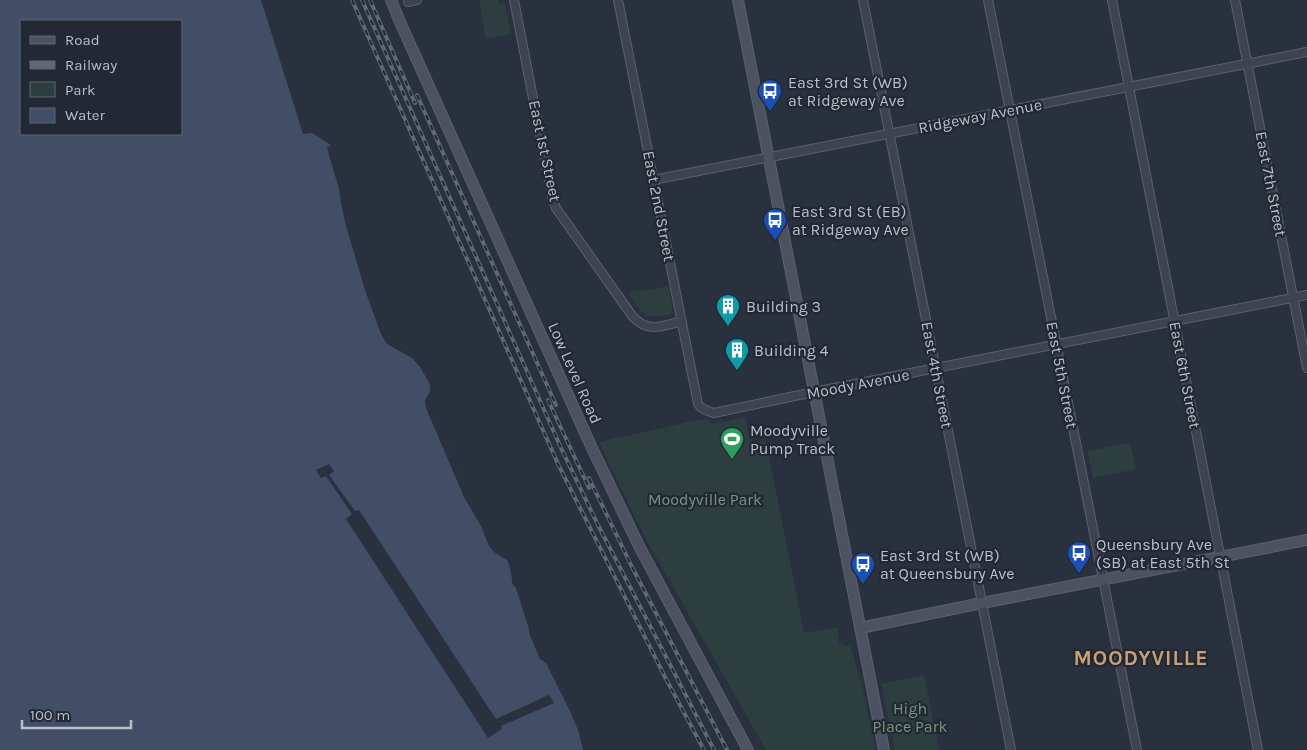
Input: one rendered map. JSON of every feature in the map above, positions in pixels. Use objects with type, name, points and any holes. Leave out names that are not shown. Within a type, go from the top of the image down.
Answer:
[{"type":"street","name":"Low Level Road","points":[[392,0],[404,31],[554,365],[638,546],[748,750]]},
{"type":"street","points":[[408,2],[417,0]]},
{"type":"street","name":"East 1st Street","points":[[514,0],[553,201],[556,208],[638,323],[652,328],[682,321]]},
{"type":"street","name":"East 2nd Street","points":[[618,0],[698,404],[704,410]]},
{"type":"street","points":[[738,0],[884,750]]},
{"type":"street","name":"East 4th Street","points":[[863,0],[1011,750]]},
{"type":"street","name":"East 5th Street","points":[[988,0],[1137,750]]},
{"type":"street","name":"East 6th Street","points":[[1112,0],[1258,750]]},
{"type":"street","name":"East 7th Street","points":[[1235,0],[1307,368]]},
{"type":"street","name":"Ridgeway Avenue","points":[[654,180],[1307,52]]},
{"type":"street","name":"Moody Avenue","points":[[704,410],[714,413],[1307,295]]},
{"type":"street","points":[[860,628],[1307,540]]},
{"type":"green space","points":[[479,0],[498,0],[499,3],[505,4],[511,34],[486,39]]},
{"type":"green space","points":[[668,286],[673,311],[672,314],[662,316],[655,317],[645,314],[628,293],[635,291]]},
{"type":"green space","name":"Moodyville Park","points":[[745,417],[751,444],[766,441],[804,633],[838,627],[839,643],[851,647],[876,750],[766,750],[643,534],[599,442],[707,418],[710,423],[714,424]]},
{"type":"green space","points":[[1130,443],[1136,469],[1093,478],[1087,451]]},
{"type":"green space","name":"High Place Park","points":[[924,675],[939,750],[895,750],[881,684]]},
{"type":"water","points":[[0,0],[261,0],[303,134],[312,133],[331,145],[344,189],[354,242],[386,333],[418,356],[435,385],[431,401],[495,548],[508,558],[547,661],[570,704],[586,750],[0,750]]},
{"type":"pier","points":[[331,145],[334,146],[346,188],[366,274],[389,332],[408,349],[419,355],[437,384],[437,394],[433,405],[497,547],[513,560],[518,580],[549,660],[583,727],[588,750],[583,750],[578,730],[570,711],[546,663],[540,659],[529,633],[516,588],[512,584],[509,564],[507,560],[494,552],[489,546],[481,526],[464,497],[426,408],[425,402],[430,392],[430,384],[412,358],[387,344],[381,334],[365,290],[346,226],[339,189],[327,148]]},
{"type":"pier","points":[[329,464],[334,471],[329,475],[355,511],[359,510],[496,719],[549,695],[554,703],[501,726],[502,729],[488,738],[346,519],[352,514],[326,476],[321,478],[316,470]]},
{"type":"railway","points":[[352,0],[558,464],[665,677],[704,750]]},
{"type":"railway","points":[[362,0],[561,448],[598,525],[714,750]]},
{"type":"railway","points":[[370,0],[415,103]]},
{"type":"railway","points":[[417,95],[556,405]]},
{"type":"railway","points":[[548,400],[589,488]]},
{"type":"railway","points":[[589,478],[632,567],[727,750]]},
{"type":"place","name":"East 3rd St (WB) at Ridgeway Ave","points":[[770,112]]},
{"type":"place","name":"East 3rd St (EB) at Ridgeway Ave","points":[[775,241]]},
{"type":"place","name":"Building 3","points":[[728,327]]},
{"type":"place","name":"Building 4","points":[[737,371]]},
{"type":"place","name":"Moodyville Pump Track","points":[[732,460]]},
{"type":"place","name":"Queensbury Ave (SB) at East 5th St","points":[[1079,574]]},
{"type":"place","name":"East 3rd St (WB) at Queensbury Ave","points":[[863,585]]},
{"type":"district","name":"MOODYVILLE","points":[[1141,658]]}]
